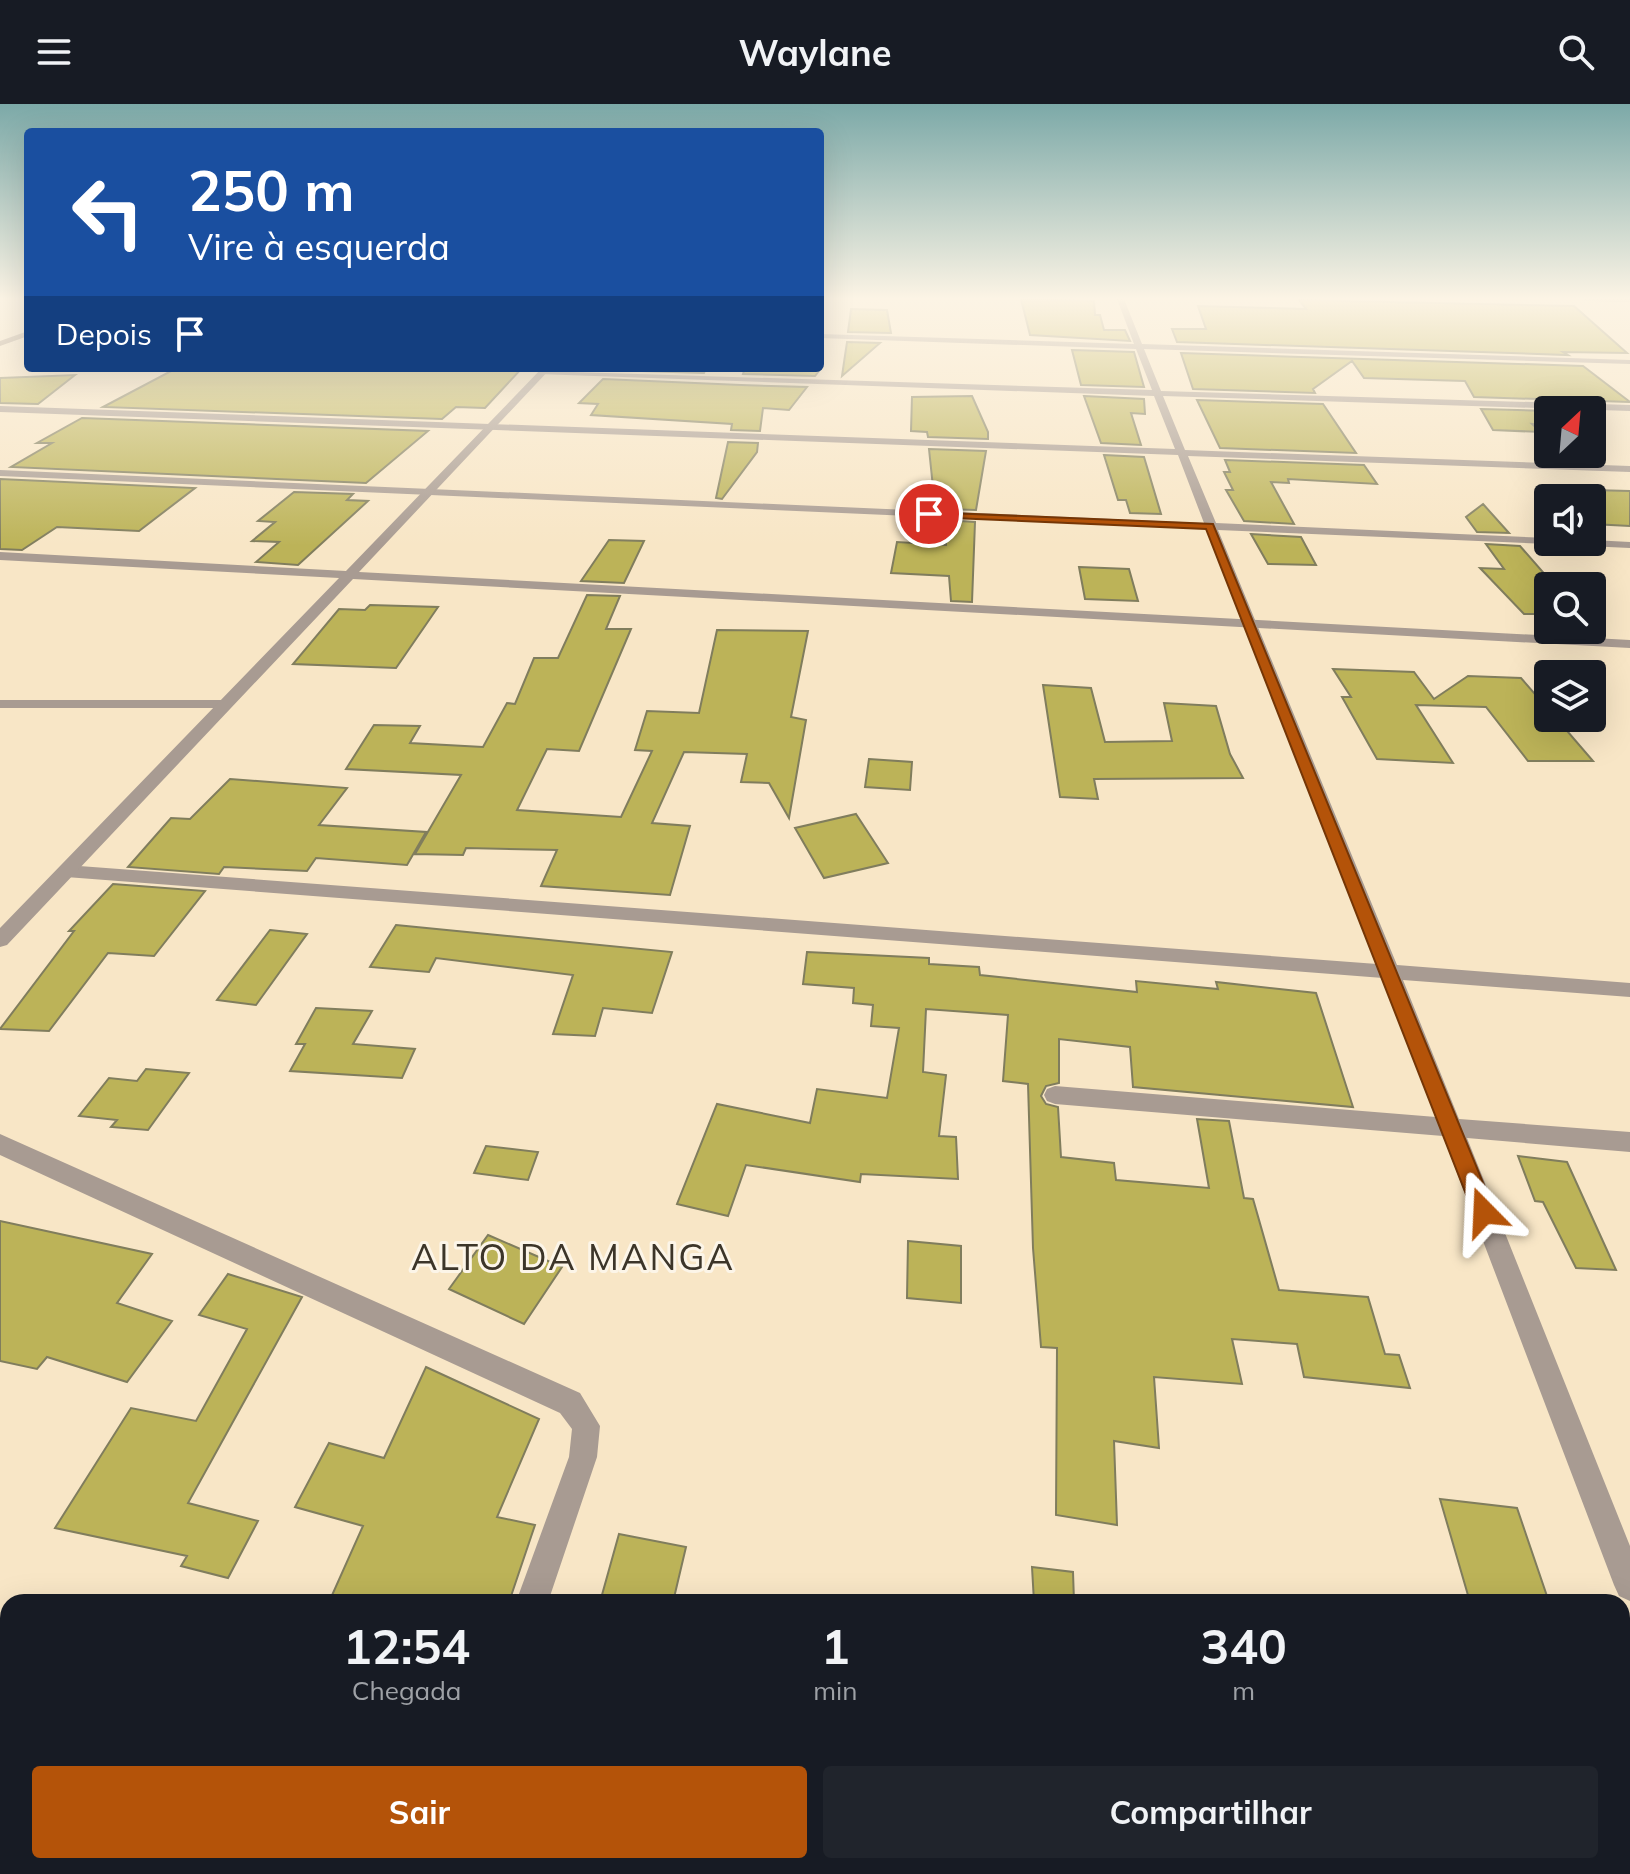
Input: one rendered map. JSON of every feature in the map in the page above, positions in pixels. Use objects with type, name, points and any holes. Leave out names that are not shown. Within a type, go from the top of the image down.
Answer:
[{"type":"street","points":[[0,940],[534,382]]},
{"type":"street","points":[[839,382],[1630,408]]},
{"type":"street","points":[[1153,382],[1390,971],[1630,1585]]},
{"type":"street","points":[[0,409],[1630,469]]},
{"type":"street","points":[[0,473],[1534,540]]},
{"type":"street","points":[[1606,544],[1630,545]]},
{"type":"street","points":[[0,556],[1630,644]]},
{"type":"street","points":[[0,704],[226,704]]},
{"type":"street","points":[[66,871],[1630,990]]},
{"type":"street","points":[[1055,1095],[1630,1142]]},
{"type":"street","points":[[0,1144],[570,1403],[586,1426],[583,1457],[535,1594]]},
{"type":"building","points":[[0,382],[67,382],[38,404],[0,403]]},
{"type":"building","points":[[151,382],[509,382],[485,408],[456,407],[442,419],[103,407]]},
{"type":"building","points":[[600,382],[807,387],[789,410],[763,408],[760,431],[731,430],[732,424],[591,415],[598,404],[579,403]]},
{"type":"building","points":[[1080,382],[1142,382],[1144,387],[1081,385]]},
{"type":"building","points":[[1191,382],[1323,382],[1313,389],[1315,393],[1193,389]]},
{"type":"building","points":[[1465,382],[1603,382],[1630,402],[1606,401],[1606,396],[1534,396],[1534,399],[1474,397]]},
{"type":"building","points":[[972,396],[988,432],[988,439],[928,437],[927,432],[911,431],[912,397]]},
{"type":"building","points":[[1084,396],[1144,399],[1145,414],[1131,413],[1141,445],[1101,443]]},
{"type":"building","points":[[1197,400],[1323,404],[1356,453],[1220,448]]},
{"type":"building","points":[[1481,409],[1534,411],[1534,432],[1493,430]]},
{"type":"building","points":[[82,418],[428,431],[366,483],[11,467],[52,443],[37,443]]},
{"type":"building","points":[[728,442],[758,443],[757,452],[722,499],[716,498]]},
{"type":"building","points":[[929,449],[986,451],[976,510],[944,509],[942,487],[933,487]]},
{"type":"building","points":[[1104,455],[1144,457],[1161,514],[1130,513],[1126,500],[1118,500]]},
{"type":"building","points":[[1225,460],[1364,465],[1377,484],[1288,479],[1289,483],[1271,482],[1294,524],[1244,521],[1226,490],[1233,490],[1224,472],[1230,472]]},
{"type":"building","points":[[0,479],[195,488],[139,531],[57,527],[22,550],[0,549]]},
{"type":"building","points":[[1606,490],[1630,491],[1630,526],[1606,525]]},
{"type":"building","points":[[294,492],[353,494],[347,500],[368,501],[298,565],[256,562],[279,542],[252,541],[275,522],[258,521]]},
{"type":"building","points":[[1483,504],[1509,533],[1477,532],[1466,517]]},
{"type":"building","points":[[945,520],[975,522],[972,602],[951,601],[949,576],[891,573],[897,542],[946,545]]},
{"type":"building","points":[[1251,534],[1301,537],[1316,565],[1268,564]]},
{"type":"building","points":[[609,540],[644,541],[624,583],[581,581]]},
{"type":"building","points":[[1486,544],[1520,546],[1543,572],[1534,572],[1534,614],[1524,614],[1480,568],[1504,569]]},
{"type":"building","points":[[1079,567],[1129,569],[1138,601],[1085,599]]},
{"type":"building","points":[[587,595],[620,596],[606,629],[631,629],[579,751],[547,749],[517,810],[621,817],[652,751],[635,750],[647,711],[699,713],[717,630],[808,631],[791,717],[806,720],[789,818],[769,783],[741,782],[747,754],[684,752],[652,823],[690,826],[670,895],[541,886],[557,850],[466,848],[463,855],[415,854],[461,775],[346,769],[374,725],[420,726],[410,743],[483,747],[507,703],[515,704],[534,658],[558,658]]},
{"type":"building","points":[[370,605],[438,607],[396,668],[293,664],[339,609],[365,610]]},
{"type":"building","points":[[1333,669],[1414,672],[1434,699],[1468,676],[1521,678],[1534,693],[1534,732],[1568,732],[1593,761],[1528,761],[1486,707],[1416,705],[1453,763],[1377,759],[1342,697],[1351,697]]},
{"type":"building","points":[[1043,685],[1091,688],[1105,742],[1172,741],[1164,703],[1216,706],[1230,754],[1243,778],[1094,779],[1098,799],[1060,797]]},
{"type":"building","points":[[869,759],[912,762],[910,790],[865,787]]},
{"type":"building","points":[[230,779],[347,788],[319,825],[426,832],[407,865],[316,858],[307,871],[224,867],[219,874],[128,867],[171,818],[190,819]]},
{"type":"building","points":[[856,814],[888,863],[824,878],[795,828]]},
{"type":"building","points":[[113,884],[205,891],[154,956],[108,953],[49,1031],[0,1029],[74,931],[69,931]]},
{"type":"building","points":[[396,925],[672,952],[652,1013],[603,1008],[595,1036],[553,1034],[573,975],[436,958],[429,972],[370,967]]},
{"type":"building","points":[[270,930],[307,934],[256,1005],[217,1000]]},
{"type":"building","points":[[807,952],[929,958],[929,964],[979,967],[980,975],[1137,992],[1136,981],[1218,989],[1216,982],[1316,993],[1353,1107],[1133,1087],[1130,1047],[1059,1039],[1059,1083],[1046,1086],[1041,1096],[1046,1104],[1058,1107],[1061,1157],[1114,1163],[1116,1180],[1209,1188],[1197,1119],[1229,1121],[1244,1198],[1253,1199],[1279,1290],[1368,1297],[1385,1354],[1399,1355],[1410,1388],[1304,1377],[1297,1344],[1232,1339],[1242,1384],[1154,1377],[1159,1448],[1114,1441],[1117,1525],[1056,1515],[1057,1348],[1041,1347],[1033,1248],[1028,1084],[1003,1081],[1008,1015],[926,1009],[923,1072],[946,1075],[939,1136],[956,1137],[958,1179],[861,1174],[860,1182],[746,1165],[728,1216],[677,1204],[717,1104],[810,1123],[817,1089],[887,1098],[899,1028],[871,1026],[873,1005],[853,1003],[854,988],[803,984]]},
{"type":"building","points":[[316,1008],[372,1011],[353,1044],[415,1049],[402,1078],[290,1071],[305,1044],[296,1044]]},
{"type":"building","points":[[146,1069],[189,1073],[148,1130],[111,1127],[117,1120],[79,1116],[109,1078],[137,1081]]},
{"type":"building","points":[[486,1146],[538,1152],[528,1180],[474,1173]]},
{"type":"building","points":[[1518,1156],[1567,1162],[1616,1270],[1576,1268],[1543,1202],[1535,1201]]},
{"type":"building","points":[[0,1221],[152,1254],[117,1303],[172,1321],[127,1382],[47,1357],[37,1369],[0,1361]]},
{"type":"building","points":[[488,1235],[562,1267],[524,1324],[449,1289]]},
{"type":"building","points":[[908,1241],[961,1246],[961,1303],[907,1298]]},
{"type":"building","points":[[228,1274],[302,1297],[188,1503],[258,1521],[228,1578],[181,1566],[187,1556],[55,1528],[131,1408],[196,1421],[247,1329],[199,1315]]},
{"type":"building","points":[[426,1367],[539,1419],[497,1517],[535,1525],[512,1594],[333,1594],[363,1526],[295,1507],[329,1443],[384,1458]]},
{"type":"building","points":[[1440,1499],[1517,1508],[1546,1594],[1468,1594]]},
{"type":"building","points":[[619,1534],[686,1547],[675,1594],[602,1594]]},
{"type":"building","points":[[1032,1567],[1073,1572],[1074,1594],[1034,1594]]},
{"type":"district","name":"ALTO DA MANGA","points":[[573,1256]]},
{"type":"route","points":[[929,514],[1210,526],[1484,1212]]}]
